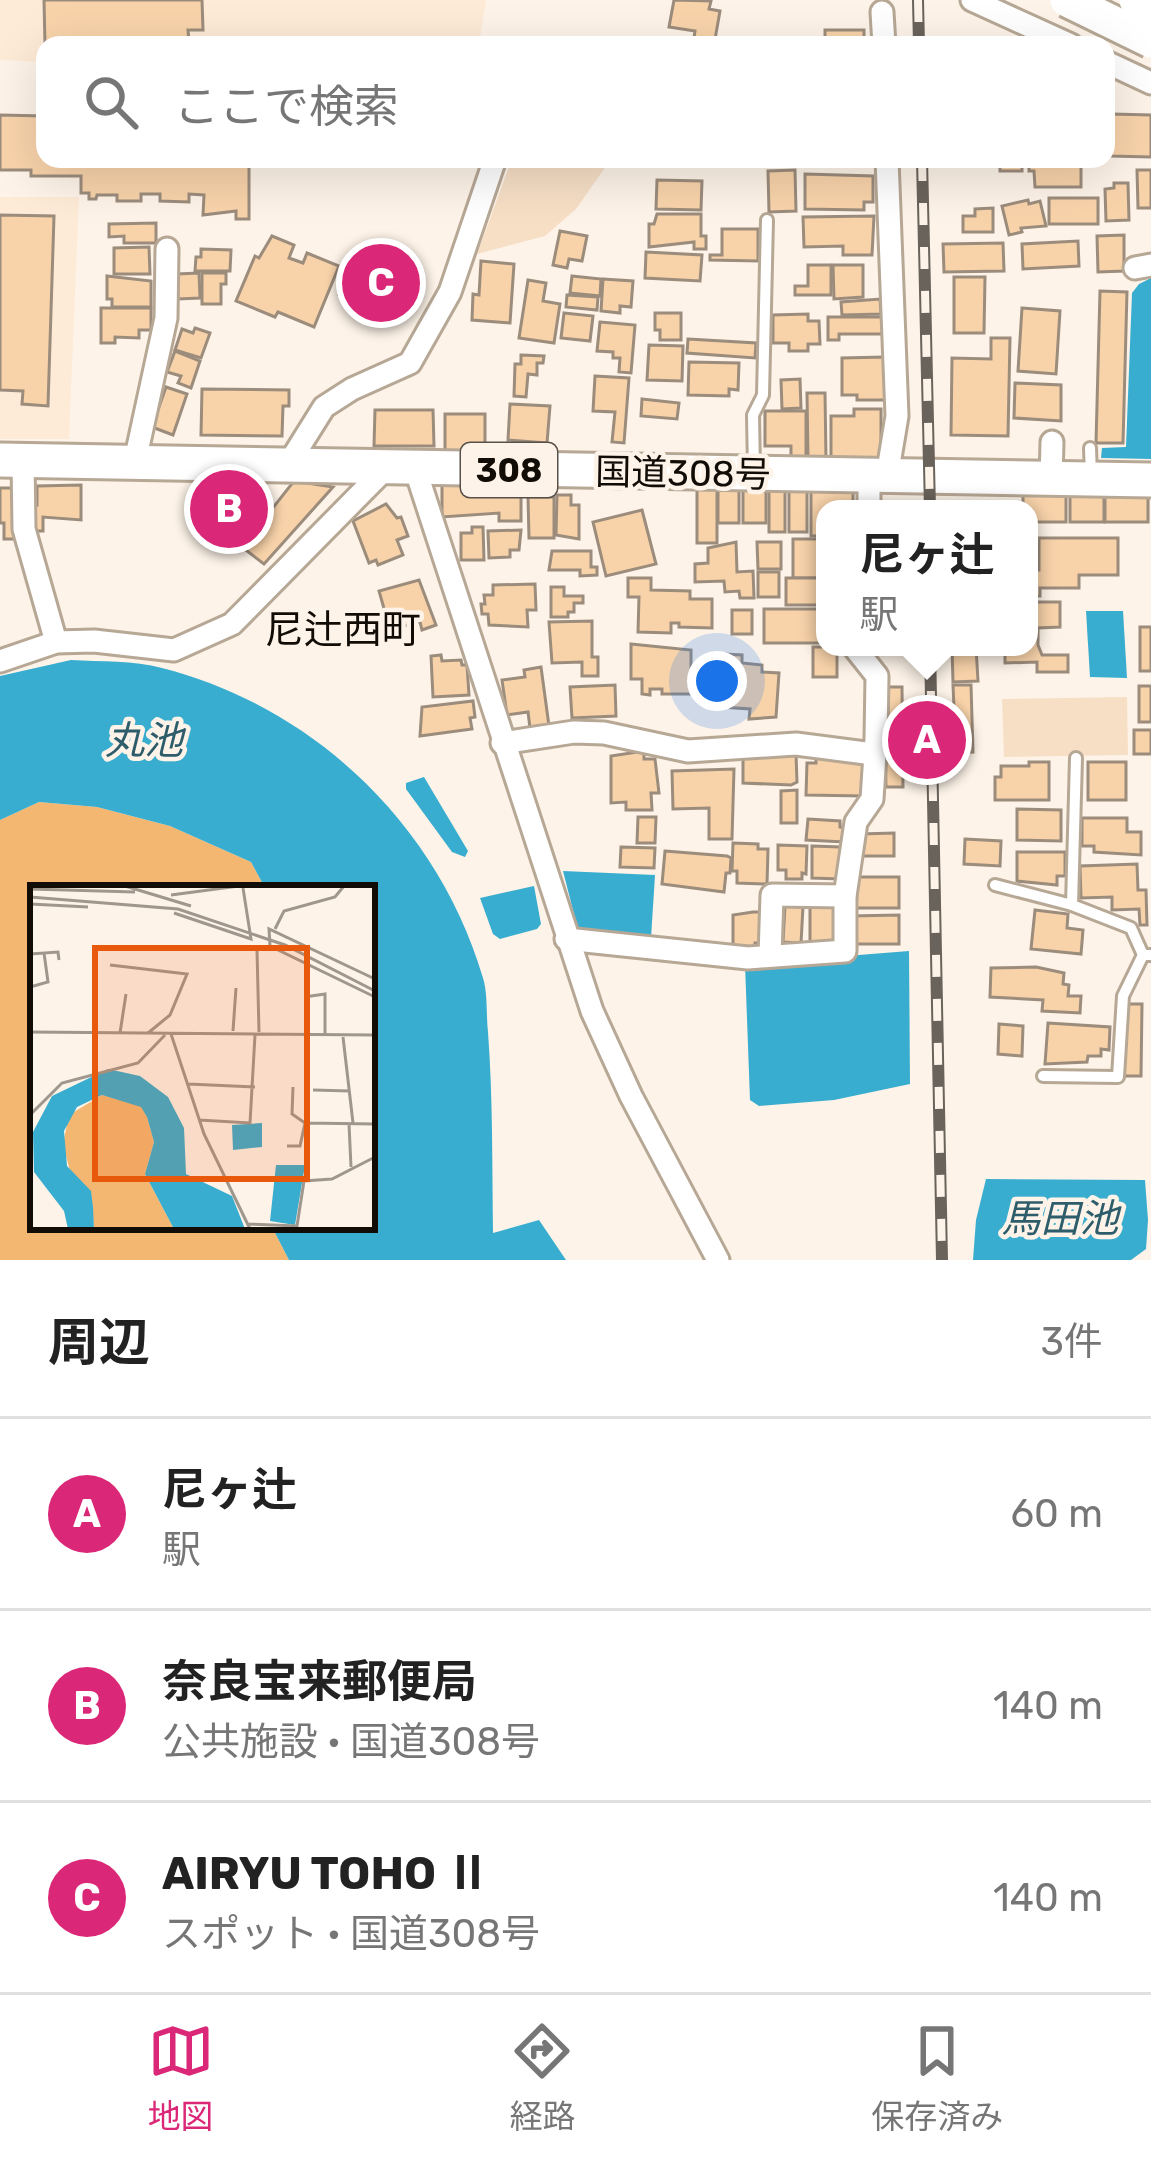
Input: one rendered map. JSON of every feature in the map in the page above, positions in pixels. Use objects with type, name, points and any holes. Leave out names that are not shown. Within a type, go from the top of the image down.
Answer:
[{"type":"highway","points":[[1067,0],[1151,41]]},
{"type":"highway","points":[[1136,0],[1151,7]]},
{"type":"highway","name":"国道308号","points":[[11,460],[754,474],[875,487],[1051,479],[1090,464],[1151,480]]},
{"type":"street","points":[[972,0],[1051,36]]},
{"type":"street","points":[[882,12],[883,36]]},
{"type":"street","points":[[1115,66],[1151,83]]},
{"type":"street","points":[[289,463],[324,407],[410,363],[449,292],[492,168]]},
{"type":"street","points":[[875,487],[897,416],[887,168]]},
{"type":"street","points":[[136,461],[166,318],[167,249]]},
{"type":"street","points":[[1051,479],[1052,442]]},
{"type":"street","points":[[11,460],[24,529],[56,642]]},
{"type":"street","points":[[0,661],[56,642],[174,650],[232,624],[401,468],[502,743],[592,1011],[718,1260]]},
{"type":"street","points":[[566,939],[748,958],[845,951],[845,896],[856,822],[872,799],[877,676],[861,656]]},
{"type":"street","points":[[502,743],[589,732],[688,751],[796,745],[873,754]]},
{"type":"street","points":[[770,956],[772,895],[845,896]]},
{"type":"lane","points":[[754,474],[753,415],[763,395],[767,220]]},
{"type":"lane","points":[[1072,905],[1076,758]]},
{"type":"lane","points":[[995,885],[1072,905],[1131,928],[1147,955],[1123,996],[1118,1077],[1043,1076]]},
{"type":"shaded area","points":[[0,0],[486,0],[480,36],[36,36],[36,62],[0,60]]},
{"type":"shaded area","points":[[509,168],[605,168],[576,209],[545,236],[477,254]]},
{"type":"shaded area","points":[[0,197],[79,197],[69,439],[0,439]]},
{"type":"shaded area","points":[[1127,697],[1128,755],[1004,757],[1002,699]]},
{"type":"shaded area","points":[[39,802],[97,807],[170,826],[251,862],[263,885],[30,885],[30,1230],[274,1230],[289,1260],[0,1260],[0,820]]},
{"type":"water","points":[[1151,278],[1151,459],[1101,458],[1102,448],[1126,447],[1132,293]]},
{"type":"water","points":[[1086,611],[1123,611],[1127,678],[1090,677]]},
{"type":"water","name":"丸池","points":[[71,660],[162,668],[218,686],[270,711],[363,780],[435,870],[463,922],[485,984],[493,1233],[539,1220],[566,1260],[289,1260],[274,1230],[375,1230],[375,885],[263,885],[251,862],[170,826],[97,807],[39,802],[0,820],[0,676]]},
{"type":"water","points":[[424,777],[468,851],[465,857],[452,852],[406,789],[406,783]]},
{"type":"water","points":[[563,871],[655,875],[651,938],[578,930]]},
{"type":"water","points":[[534,886],[541,924],[537,929],[500,939],[493,934],[480,898]]},
{"type":"water","points":[[909,951],[910,1084],[834,1100],[759,1106],[750,1100],[745,964]]},
{"type":"water","name":"馬田池","points":[[986,1179],[1145,1180],[1146,1249],[1131,1260],[973,1260]]},
{"type":"building","points":[[44,0],[202,0],[203,30],[188,30],[189,36],[45,36]]},
{"type":"building","points":[[674,0],[711,1],[709,9],[720,11],[716,36],[694,36],[695,31],[669,27]]},
{"type":"building","points":[[825,30],[864,30],[864,36],[825,36]]},
{"type":"building","points":[[1115,114],[1151,115],[1151,157],[1115,156]]},
{"type":"building","points":[[0,115],[36,116],[36,168],[249,168],[249,219],[236,219],[236,211],[203,215],[204,195],[189,194],[189,202],[160,201],[160,194],[141,194],[141,201],[117,201],[117,195],[89,199],[89,193],[81,193],[81,176],[31,176],[31,170],[0,170]]},
{"type":"building","points":[[1081,168],[1081,187],[1035,187],[1034,171],[1029,171]]},
{"type":"building","points":[[795,170],[796,211],[769,212],[768,171]]},
{"type":"building","points":[[1137,170],[1151,170],[1151,208],[1138,208]]},
{"type":"building","points":[[805,174],[873,176],[873,202],[864,202],[864,210],[805,209]]},
{"type":"building","points":[[657,180],[702,181],[701,210],[656,209]]},
{"type":"building","points":[[1114,183],[1128,183],[1129,220],[1106,221],[1105,189],[1114,188]]},
{"type":"building","points":[[1049,198],[1098,198],[1098,224],[1049,224]]},
{"type":"building","points":[[1028,200],[1029,204],[1040,201],[1046,226],[1021,228],[1022,232],[1009,235],[1002,206]]},
{"type":"building","points":[[993,208],[993,232],[963,232],[963,216],[975,216],[975,209]]},
{"type":"building","points":[[657,214],[701,214],[706,249],[694,249],[694,242],[649,247],[649,224],[654,224]]},
{"type":"building","points":[[0,215],[54,216],[48,406],[22,404],[23,391],[0,390]]},
{"type":"building","points":[[874,216],[872,255],[843,255],[843,246],[804,247],[803,217]]},
{"type":"building","points":[[156,223],[156,243],[124,243],[124,236],[109,237],[109,224]]},
{"type":"building","points":[[722,229],[758,229],[758,261],[710,260],[710,255],[722,255]]},
{"type":"building","points":[[560,231],[587,236],[582,261],[569,259],[567,268],[553,265]]},
{"type":"building","points":[[1124,235],[1124,271],[1098,272],[1097,236]]},
{"type":"building","points":[[272,236],[294,245],[289,258],[303,263],[307,253],[339,266],[314,327],[236,301],[255,256],[259,258]]},
{"type":"building","points":[[1078,241],[1079,266],[1023,269],[1022,244]]},
{"type":"building","points":[[1003,243],[1004,271],[944,272],[943,244]]},
{"type":"building","points":[[149,247],[150,274],[114,274],[114,248]]},
{"type":"building","points":[[201,249],[231,250],[230,271],[195,271]]},
{"type":"building","points":[[646,252],[702,255],[700,281],[645,278]]},
{"type":"building","points":[[348,260],[421,279],[407,313],[339,295]]},
{"type":"building","points":[[481,261],[514,264],[510,323],[472,320]]},
{"type":"building","points":[[808,265],[831,265],[831,295],[795,295],[795,286],[808,286]]},
{"type":"building","points":[[833,265],[863,265],[863,297],[834,299]]},
{"type":"building","points":[[199,273],[200,298],[178,299],[177,274]]},
{"type":"building","points":[[202,273],[226,273],[221,304],[202,304]]},
{"type":"building","points":[[107,276],[151,281],[151,307],[112,307],[112,299],[107,299]]},
{"type":"building","points":[[572,276],[601,279],[600,296],[570,293]]},
{"type":"building","points":[[954,277],[985,277],[984,333],[954,333]]},
{"type":"building","points":[[603,279],[633,281],[631,307],[620,306],[620,313],[601,311]]},
{"type":"building","points":[[528,280],[546,283],[543,301],[560,304],[554,343],[519,338]]},
{"type":"building","points":[[1100,291],[1127,292],[1123,443],[1096,443]]},
{"type":"building","points":[[567,295],[598,297],[597,310],[566,307]]},
{"type":"building","points":[[880,299],[881,314],[842,315],[841,302]]},
{"type":"building","points":[[101,308],[151,308],[151,330],[139,330],[139,338],[115,337],[115,343],[101,343]]},
{"type":"building","points":[[1022,308],[1060,311],[1056,374],[1018,371]]},
{"type":"building","points":[[564,313],[593,316],[590,341],[561,338]]},
{"type":"building","points":[[655,313],[681,313],[681,340],[660,340]]},
{"type":"building","points":[[808,314],[808,321],[819,321],[820,344],[808,344],[808,351],[789,351],[789,343],[773,343],[773,315]]},
{"type":"building","points":[[828,317],[885,317],[885,334],[839,334],[839,340],[828,340]]},
{"type":"building","points":[[600,322],[635,325],[631,373],[619,372],[620,358],[613,358],[613,352],[597,351]]},
{"type":"building","points":[[195,328],[210,333],[201,358],[175,350],[182,329],[193,333]]},
{"type":"building","points":[[991,338],[1010,338],[1008,436],[951,435],[952,358],[991,359]]},
{"type":"building","points":[[688,339],[756,343],[755,358],[687,353]]},
{"type":"building","points":[[649,345],[683,346],[682,381],[647,380]]},
{"type":"building","points":[[175,351],[200,361],[191,388],[178,383],[181,376],[167,372]]},
{"type":"building","points":[[521,355],[544,356],[543,363],[537,363],[537,375],[528,374],[526,397],[514,396],[515,364],[521,364]]},
{"type":"building","points":[[884,357],[885,400],[842,395],[842,358]]},
{"type":"building","points":[[689,362],[739,363],[738,390],[729,389],[729,396],[688,395]]},
{"type":"building","points":[[595,376],[629,378],[624,443],[612,442],[615,412],[593,411]]},
{"type":"building","points":[[800,379],[801,408],[782,409],[781,380]]},
{"type":"building","points":[[1015,383],[1061,385],[1061,421],[1014,418]]},
{"type":"building","points":[[166,387],[187,394],[173,435],[152,427]]},
{"type":"building","points":[[202,389],[289,390],[282,436],[201,435]]},
{"type":"building","points":[[807,393],[825,393],[826,459],[808,459]]},
{"type":"building","points":[[642,399],[679,403],[677,419],[641,416]]},
{"type":"building","points":[[510,404],[550,406],[547,443],[508,440]]},
{"type":"building","points":[[854,409],[881,409],[881,460],[831,460],[831,416],[854,416]]},
{"type":"building","points":[[375,410],[433,410],[434,446],[374,446]]},
{"type":"building","points":[[765,411],[806,411],[806,459],[791,459],[791,446],[765,446]]},
{"type":"building","points":[[445,414],[485,414],[485,451],[445,451]]},
{"type":"building","points":[[206,480],[227,480],[228,488],[254,487],[254,508],[225,532],[226,541],[207,539]]},
{"type":"building","points":[[697,480],[717,480],[717,543],[697,543]]},
{"type":"building","points":[[294,481],[333,487],[264,564],[242,547]]},
{"type":"building","points":[[769,481],[785,481],[785,532],[769,532]]},
{"type":"building","points":[[499,482],[521,482],[521,521],[499,521],[499,513],[442,517],[442,484],[499,491]]},
{"type":"building","points":[[743,483],[766,483],[766,523],[743,523]]},
{"type":"building","points":[[789,483],[807,483],[807,532],[789,532]]},
{"type":"building","points":[[811,483],[853,483],[853,500],[816,500],[816,536],[811,536]]},
{"type":"building","points":[[81,485],[81,520],[43,517],[43,531],[32,531],[31,505],[37,505],[37,486]]},
{"type":"building","points":[[718,485],[739,485],[739,523],[718,523]]},
{"type":"building","points":[[0,488],[13,488],[18,539],[4,539]]},
{"type":"building","points":[[1070,492],[1104,492],[1104,522],[1070,522]]},
{"type":"building","points":[[1105,492],[1148,492],[1148,522],[1105,522]]},
{"type":"building","points":[[1023,493],[1066,493],[1066,522],[1038,522],[1038,500],[1023,500]]},
{"type":"building","points":[[557,495],[571,495],[571,505],[579,505],[579,539],[556,535]]},
{"type":"building","points":[[528,497],[554,497],[554,538],[529,538]]},
{"type":"building","points":[[386,504],[401,517],[408,536],[397,540],[403,555],[378,565],[376,560],[369,563],[353,521]]},
{"type":"building","points":[[642,510],[656,564],[606,576],[593,522]]},
{"type":"building","points":[[472,527],[483,527],[484,560],[461,560],[461,533],[472,533]]},
{"type":"building","points":[[521,530],[519,550],[510,550],[510,557],[489,558],[488,531]]},
{"type":"building","points":[[1039,538],[1118,538],[1118,575],[1079,575],[1079,588],[1040,588],[1038,596]]},
{"type":"building","points":[[793,539],[816,539],[816,578],[793,578]]},
{"type":"building","points":[[736,542],[737,572],[753,571],[754,598],[740,598],[739,591],[725,592],[724,581],[695,582],[695,564],[708,563],[708,548]]},
{"type":"building","points":[[757,542],[781,542],[781,569],[758,569]]},
{"type":"building","points":[[552,551],[591,551],[591,567],[597,567],[597,575],[549,570]]},
{"type":"building","points":[[758,572],[779,572],[779,597],[758,597]]},
{"type":"building","points":[[628,578],[651,578],[651,590],[690,591],[690,599],[712,599],[712,628],[671,623],[671,633],[638,632],[639,597],[628,597]]},
{"type":"building","points":[[786,578],[816,578],[816,605],[786,605]]},
{"type":"building","points":[[419,580],[436,625],[422,630],[420,622],[389,626],[379,591]]},
{"type":"building","points":[[535,584],[536,610],[527,610],[528,627],[489,625],[481,604],[485,604],[484,595],[493,595],[493,585]]},
{"type":"building","points":[[551,587],[564,587],[564,596],[583,596],[583,603],[574,603],[568,617],[551,617]]},
{"type":"building","points":[[1038,602],[1060,602],[1060,627],[1038,628]]},
{"type":"building","points":[[764,609],[816,609],[816,643],[764,643]]},
{"type":"building","points":[[732,610],[752,610],[752,634],[732,634]]},
{"type":"building","points":[[592,621],[592,657],[598,657],[598,676],[582,676],[582,662],[552,663],[549,622]]},
{"type":"building","points":[[1140,627],[1151,627],[1151,671],[1140,671]]},
{"type":"building","points":[[631,644],[691,650],[691,694],[650,689],[650,695],[642,694],[642,679],[631,679]]},
{"type":"building","points":[[1038,645],[1042,655],[1068,655],[1068,672],[1037,672],[1037,662],[1005,663],[1005,656],[1038,656]]},
{"type":"building","points":[[813,647],[816,656],[837,656],[837,677],[813,677]]},
{"type":"building","points":[[724,654],[742,655],[742,663],[779,673],[776,717],[749,719],[750,709],[721,707]]},
{"type":"building","points":[[441,655],[442,661],[461,660],[467,665],[469,695],[433,697],[431,656]]},
{"type":"building","points":[[952,656],[977,656],[978,681],[953,682]]},
{"type":"building","points":[[541,667],[549,726],[530,728],[528,712],[507,715],[502,680],[525,677],[524,670]]},
{"type":"building","points":[[615,685],[616,716],[572,718],[570,687]]},
{"type":"building","points":[[953,685],[971,685],[973,752],[956,753]]},
{"type":"building","points":[[1139,686],[1151,686],[1151,722],[1139,722]]},
{"type":"building","points":[[884,687],[902,687],[903,787],[886,787]]},
{"type":"building","points":[[473,701],[472,729],[420,736],[422,707]]},
{"type":"building","points":[[1134,730],[1151,730],[1151,754],[1134,754]]},
{"type":"building","points":[[644,751],[644,759],[655,759],[659,793],[651,793],[652,810],[626,810],[626,802],[611,803],[611,756]]},
{"type":"building","points":[[796,754],[797,782],[743,783],[743,755]]},
{"type":"building","points":[[816,757],[863,762],[863,796],[806,795],[807,763],[816,763]]},
{"type":"building","points":[[1029,762],[1049,762],[1049,800],[995,800],[995,777],[1001,777],[1001,766],[1029,766]]},
{"type":"building","points":[[1088,762],[1126,762],[1126,800],[1088,800]]},
{"type":"building","points":[[734,769],[732,839],[709,839],[709,808],[673,809],[672,771]]},
{"type":"building","points":[[797,790],[797,823],[781,823],[781,791]]},
{"type":"building","points":[[1017,809],[1061,810],[1061,841],[1017,840]]},
{"type":"building","points":[[638,817],[656,817],[655,843],[637,843]]},
{"type":"building","points":[[1082,818],[1127,818],[1127,832],[1141,832],[1141,855],[1094,852],[1094,846],[1082,846]]},
{"type":"building","points":[[808,819],[840,821],[840,827],[846,828],[845,842],[806,840]]},
{"type":"building","points":[[894,833],[894,856],[860,856],[860,834]]},
{"type":"building","points":[[965,839],[1001,841],[1000,866],[964,864]]},
{"type":"building","points":[[733,843],[768,849],[767,884],[737,883],[737,871],[732,871]]},
{"type":"building","points":[[778,845],[807,846],[802,879],[786,879],[786,870],[778,870]]},
{"type":"building","points":[[812,846],[840,847],[840,879],[812,878]]},
{"type":"building","points":[[621,847],[655,848],[654,868],[620,867]]},
{"type":"building","points":[[665,851],[731,858],[724,892],[662,884]]},
{"type":"building","points":[[1017,852],[1065,852],[1065,876],[1057,876],[1057,885],[1017,881]]},
{"type":"building","points":[[1137,864],[1138,890],[1146,890],[1147,925],[1140,925],[1139,909],[1112,910],[1112,897],[1081,898],[1080,866]]},
{"type":"building","points":[[854,877],[899,877],[899,908],[854,908]]},
{"type":"building","points":[[785,906],[803,907],[801,943],[783,942]]},
{"type":"building","points":[[810,906],[838,906],[837,944],[810,944]]},
{"type":"building","points":[[1035,910],[1068,914],[1067,928],[1083,930],[1081,954],[1031,949]]},
{"type":"building","points":[[762,912],[762,943],[733,947],[733,915]]},
{"type":"building","points":[[899,915],[899,944],[854,944],[850,916]]},
{"type":"building","points":[[1036,967],[1064,973],[1068,996],[1081,996],[1080,1013],[1042,1011],[1043,1000],[990,997],[991,968]]},
{"type":"building","points":[[1126,1004],[1142,1004],[1141,1076],[1124,1076]]},
{"type":"building","points":[[1048,1023],[1110,1027],[1109,1050],[1088,1056],[1087,1062],[1045,1064]]},
{"type":"building","points":[[999,1024],[1023,1026],[1022,1056],[998,1054]]},
{"type":"railway","points":[[918,0],[919,36]]},
{"type":"railway","points":[[922,168],[930,500]]},
{"type":"railway","points":[[930,656],[942,1260]]},
{"type":"place","name":"AIRYU TOHO Ⅱ","points":[[381,283]]},
{"type":"place","name":"奈良宝来郵便局","points":[[229,509]]},
{"type":"place","name":"尼ヶ辻","points":[[927,740]]},
{"type":"district","name":"尼辻西町","points":[[343,630]]}]
